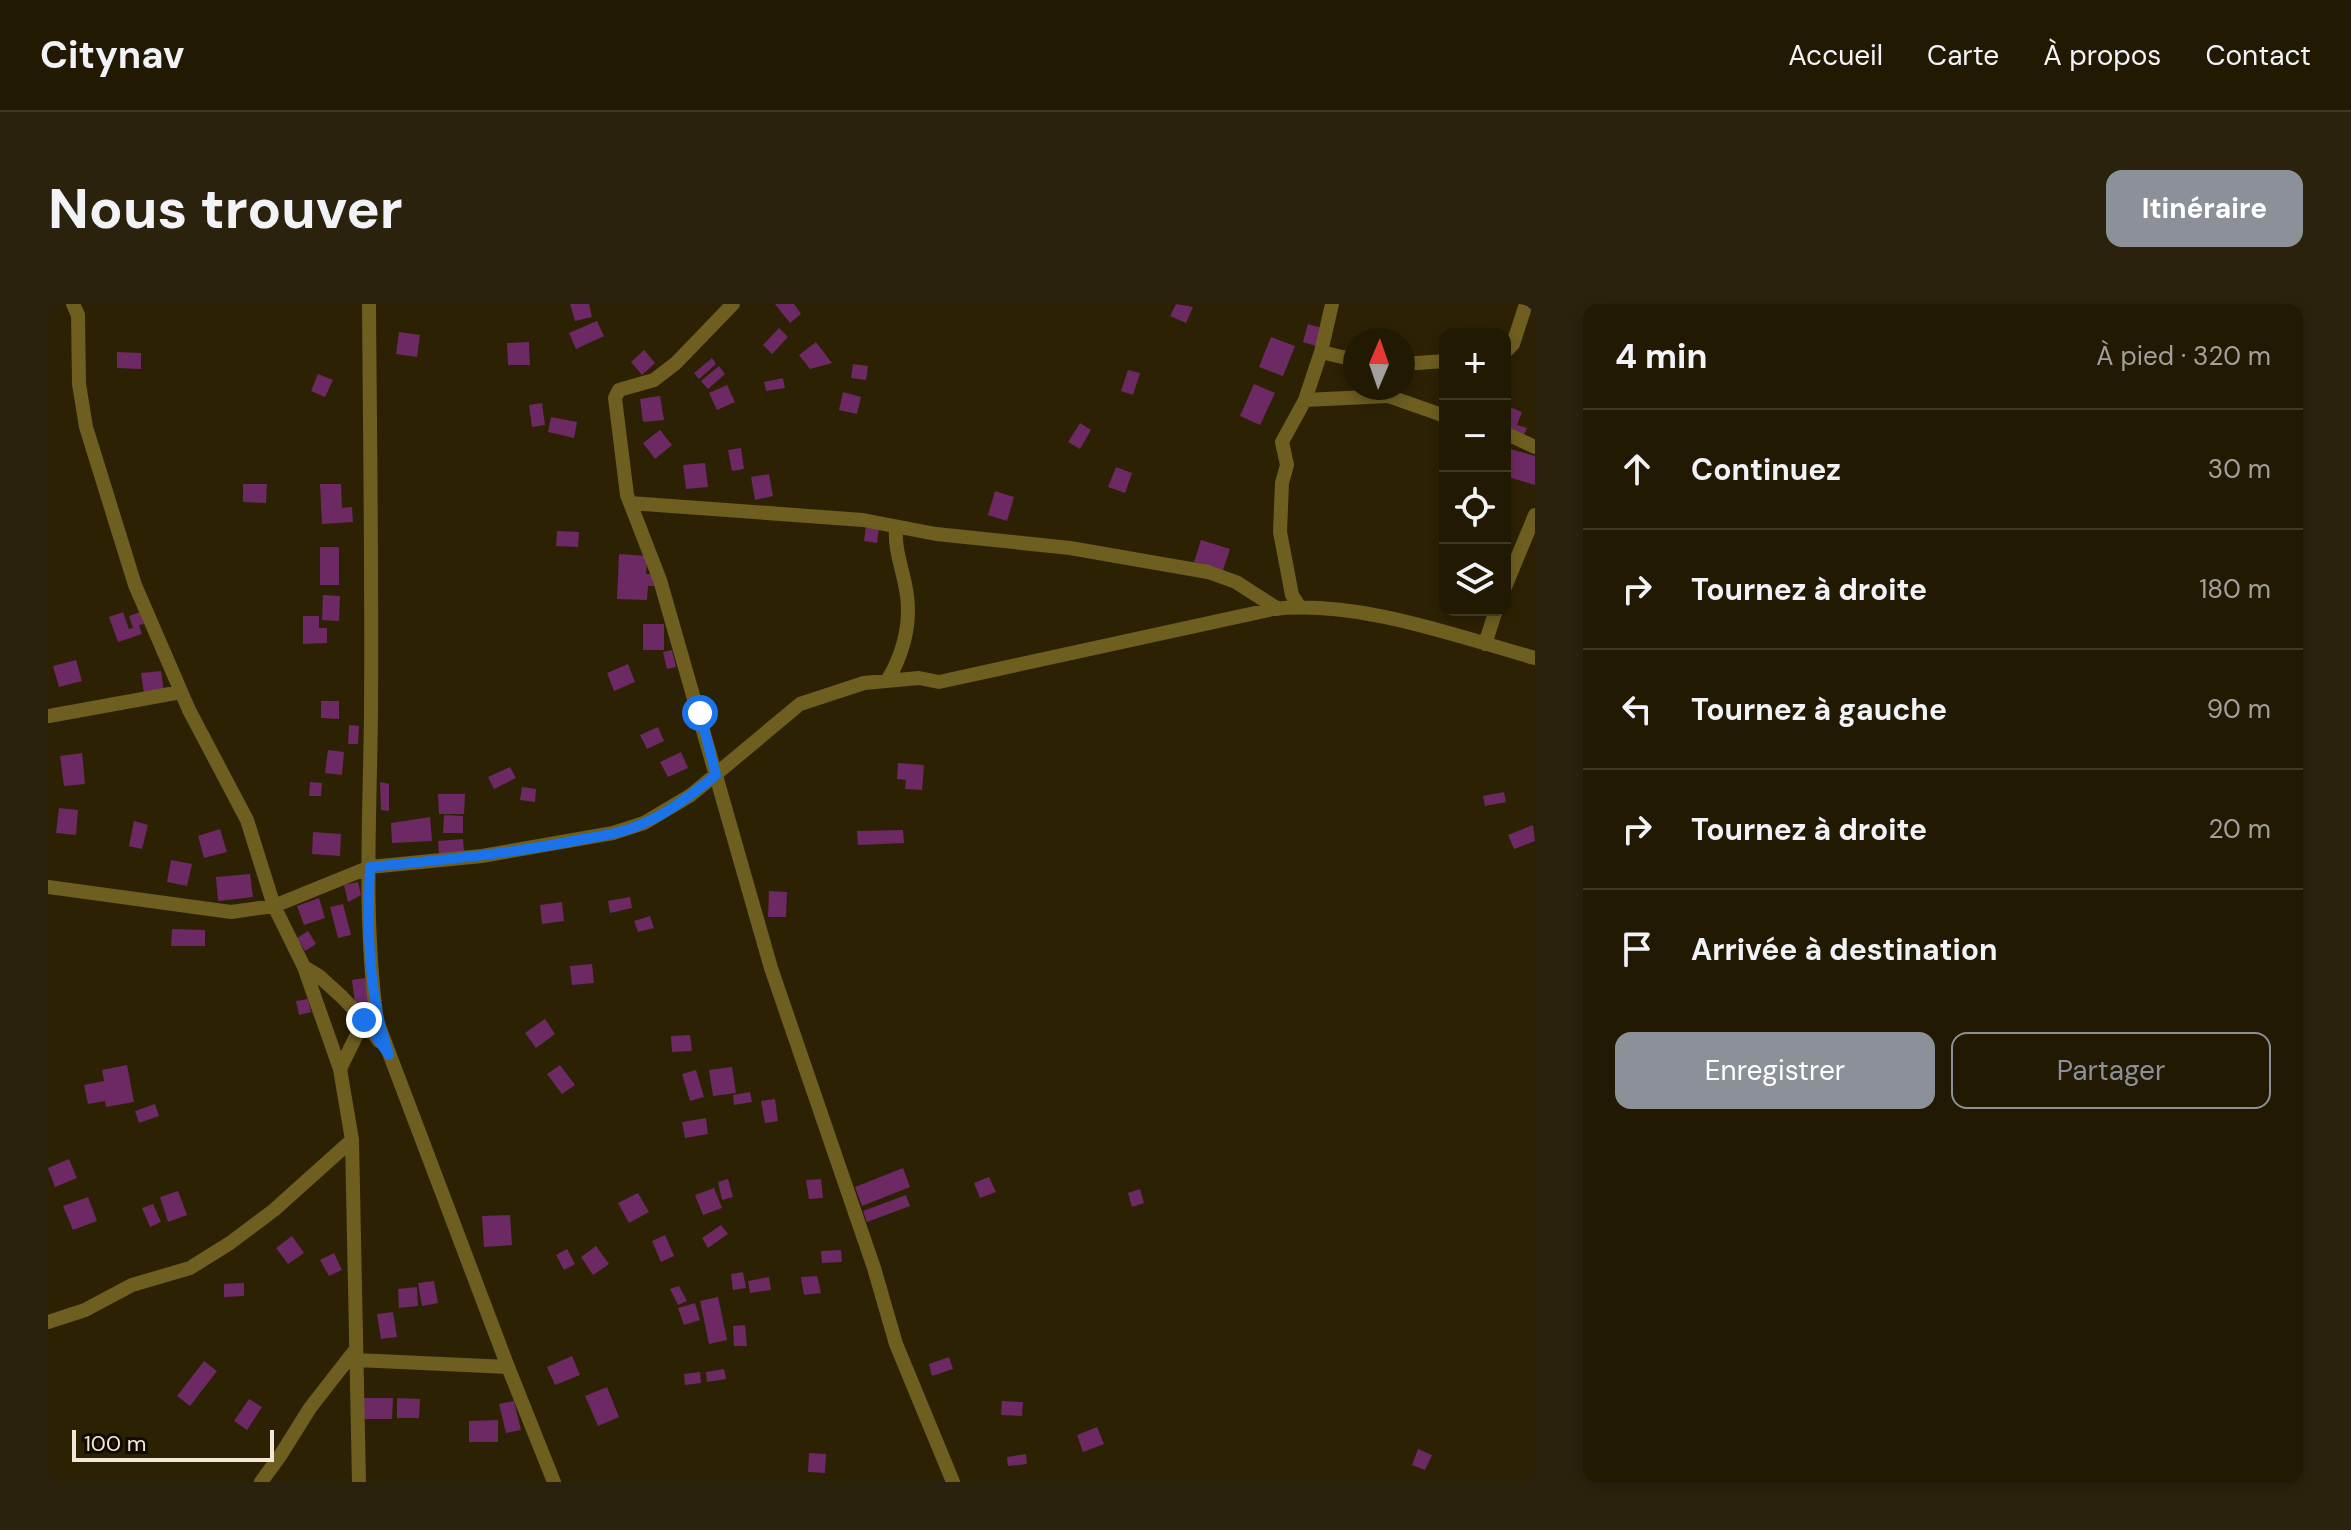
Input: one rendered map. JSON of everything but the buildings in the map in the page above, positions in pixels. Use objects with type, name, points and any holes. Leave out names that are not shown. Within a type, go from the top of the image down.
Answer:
[{"type":"street","points":[[73,304],[78,315],[79,384],[86,427],[135,585],[181,692],[247,820],[274,906],[304,967],[340,1069],[352,1140],[359,1482]]},
{"type":"street","points":[[369,304],[370,867],[367,916],[377,1021],[554,1482]]},
{"type":"street","points":[[733,304],[676,363],[654,380],[619,390],[615,398],[619,442],[630,503],[660,580],[771,968],[874,1268],[896,1344],[953,1482]]},
{"type":"street","points":[[1299,606],[1292,595],[1284,558],[1279,508],[1287,465],[1282,442],[1305,400],[1321,352],[1332,304]]},
{"type":"street","points":[[1511,346],[1526,304]]},
{"type":"street","points":[[1321,352],[1343,357]]},
{"type":"street","points":[[1415,363],[1439,361]]},
{"type":"street","points":[[1305,400],[1388,396],[1439,414]]},
{"type":"street","points":[[1511,436],[1535,447]]},
{"type":"street","points":[[630,503],[863,520],[936,534],[1070,548],[1208,572],[1236,582],[1278,609]]},
{"type":"street","points":[[1511,573],[1535,515]]},
{"type":"street","points":[[887,681],[903,651],[908,597],[895,544],[896,527]]},
{"type":"street","points":[[48,887],[231,912],[274,906],[370,867],[482,856],[613,833],[644,823],[691,795],[800,704],[864,683],[919,678],[939,682],[1278,609],[1299,606],[1392,619],[1535,658]]},
{"type":"street","points":[[1485,644],[1494,616]]},
{"type":"street","points":[[49,716],[181,692]]},
{"type":"street","points":[[304,967],[319,976],[364,1020],[389,1055]]},
{"type":"street","points":[[340,1069],[364,1020]]},
{"type":"street","points":[[48,1322],[85,1310],[132,1285],[190,1268],[274,1210],[352,1140]]},
{"type":"street","points":[[356,1355],[508,1367]]},
{"type":"street","points":[[261,1482],[310,1408],[356,1355]]},
{"type":"route","points":[[364,1020],[389,1055],[377,1021],[371,974],[367,916],[370,867],[540,848],[613,833],[644,823],[691,795],[716,775],[700,713]]}]
